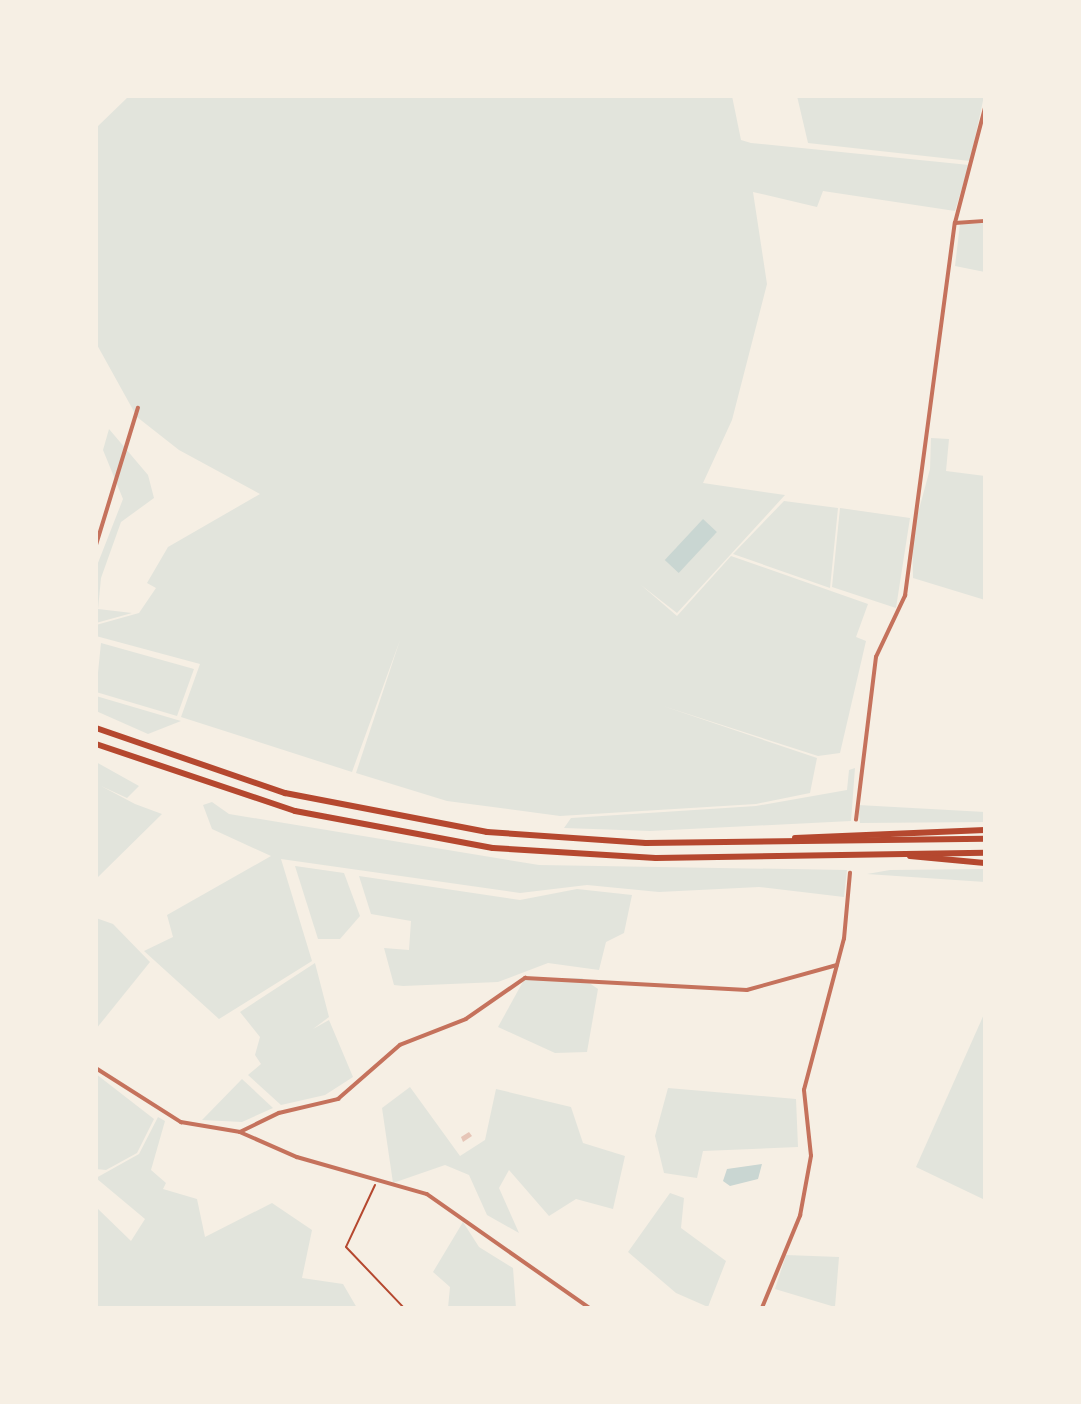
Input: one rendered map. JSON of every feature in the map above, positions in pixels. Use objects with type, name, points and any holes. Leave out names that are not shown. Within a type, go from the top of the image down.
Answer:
[{"type":"highway","points":[[96,728],[246,782],[419,822],[605,842],[985,839]]},
{"type":"highway","points":[[96,744],[269,804],[452,842],[616,857],[985,853]]},
{"type":"highway","points":[[783,841],[827,832],[985,830]]},
{"type":"highway","points":[[891,853],[985,863]]},
{"type":"street","points":[[856,820],[876,657],[905,596],[909,533],[927,468],[955,223],[985,108]]},
{"type":"street","points":[[955,223],[985,221]]},
{"type":"street","points":[[96,545],[138,408]]},
{"type":"street","points":[[762,1308],[798,1226],[811,1156],[806,1076],[837,965],[850,873]]},
{"type":"street","points":[[240,1132],[279,1113],[338,1099],[400,1045],[466,1018],[525,978],[747,989],[837,965]]},
{"type":"street","points":[[96,1069],[181,1122],[240,1132],[297,1157],[427,1194],[590,1308]]},
{"type":"path","points":[[378,1178],[345,1247],[404,1308]]},
{"type":"shaded area","points":[[129,96],[732,96],[741,140],[751,143],[969,165],[955,211],[823,191],[817,207],[753,192],[767,284],[732,420],[703,483],[785,495],[677,613],[641,585],[677,616],[731,556],[868,604],[856,637],[866,641],[840,753],[818,756],[663,706],[817,758],[810,793],[756,804],[560,816],[447,801],[356,773],[400,640],[352,772],[181,717],[200,664],[96,636],[96,625],[139,613],[156,588],[147,583],[168,547],[260,494],[179,450],[137,417],[96,343],[96,128]]},
{"type":"shaded area","points":[[797,96],[984,96],[970,161],[808,143]]},
{"type":"shaded area","points":[[985,223],[985,272],[955,266],[960,224]]},
{"type":"shaded area","points":[[109,429],[148,475],[154,498],[121,522],[101,578],[98,609],[132,613],[96,623],[96,568],[123,499],[103,450]]},
{"type":"shaded area","points":[[931,438],[949,439],[946,471],[985,476],[985,600],[913,578],[912,535],[930,469]]},
{"type":"shaded area","points":[[784,501],[838,508],[830,588],[733,554]]},
{"type":"shaded area","points":[[840,508],[910,518],[896,608],[832,587]]},
{"type":"shaded area","points":[[703,519],[717,532],[679,573],[665,560]]},
{"type":"shaded area","points":[[101,643],[194,669],[177,716],[96,692]]},
{"type":"shaded area","points":[[96,696],[181,721],[148,734],[96,711]]},
{"type":"shaded area","points":[[96,762],[139,786],[127,798],[101,786],[135,804],[162,814],[96,879]]},
{"type":"shaded area","points":[[855,768],[851,821],[650,831],[564,828],[571,818],[756,806],[847,790],[849,770]]},
{"type":"shaded area","points":[[212,802],[229,814],[539,865],[847,870],[844,897],[759,887],[659,892],[587,885],[520,893],[281,859],[312,961],[219,1019],[144,951],[173,937],[167,915],[271,856],[212,829],[203,805]]},
{"type":"shaded area","points":[[858,805],[985,812],[985,822],[860,823]]},
{"type":"shaded area","points":[[295,866],[344,873],[360,916],[340,939],[318,939]]},
{"type":"shaded area","points":[[985,869],[985,882],[867,874],[890,870]]},
{"type":"shaded area","points":[[359,876],[520,900],[577,889],[632,895],[624,933],[606,942],[599,970],[548,963],[498,982],[403,986],[394,985],[384,948],[409,950],[411,921],[371,914]]},
{"type":"shaded area","points":[[96,918],[113,924],[150,962],[96,1029]]},
{"type":"shaded area","points":[[315,963],[329,1017],[313,1029],[329,1020],[353,1077],[325,1095],[281,1105],[248,1075],[261,1064],[255,1055],[260,1037],[240,1012]]},
{"type":"shaded area","points":[[525,978],[582,978],[598,989],[587,1052],[555,1053],[498,1027]]},
{"type":"shaded area","points":[[985,1012],[985,1200],[916,1167]]},
{"type":"shaded area","points":[[96,1074],[154,1119],[137,1153],[106,1170],[96,1169]]},
{"type":"shaded area","points":[[242,1079],[273,1108],[242,1122],[202,1120]]},
{"type":"shaded area","points":[[410,1087],[460,1156],[485,1140],[496,1089],[571,1107],[583,1143],[625,1156],[613,1209],[576,1199],[549,1216],[509,1170],[499,1188],[519,1233],[487,1215],[469,1175],[445,1165],[393,1183],[382,1108]]},
{"type":"shaded area","points":[[668,1088],[796,1099],[798,1147],[703,1151],[697,1178],[664,1173],[655,1136]]},
{"type":"shaded area","points":[[158,1117],[165,1121],[151,1170],[166,1183],[163,1189],[197,1199],[205,1237],[272,1203],[312,1230],[302,1278],[343,1284],[357,1308],[96,1308],[96,1207],[131,1241],[145,1219],[96,1178],[139,1154]]},
{"type":"shaded area","points":[[762,1164],[758,1179],[730,1186],[723,1181],[727,1169]]},
{"type":"shaded area","points":[[670,1193],[684,1198],[681,1228],[726,1261],[708,1307],[676,1293],[628,1252]]},
{"type":"shaded area","points":[[463,1222],[479,1247],[513,1268],[516,1308],[448,1308],[450,1287],[433,1272]]},
{"type":"shaded area","points":[[786,1255],[839,1257],[835,1307],[775,1289]]},
{"type":"building","points":[[469,1132],[472,1136],[463,1142],[461,1137]]}]
